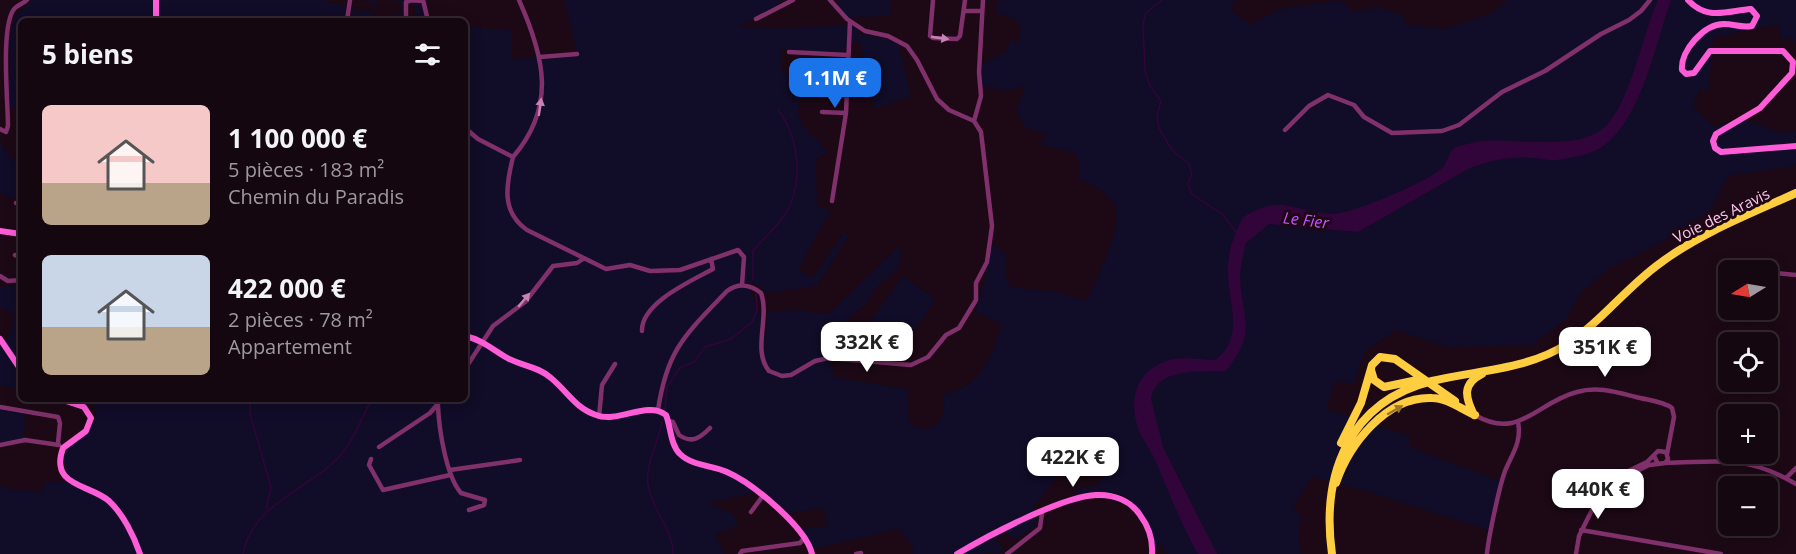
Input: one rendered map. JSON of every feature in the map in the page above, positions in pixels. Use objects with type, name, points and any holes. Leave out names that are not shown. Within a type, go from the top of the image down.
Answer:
[{"type":"highway","name":"Voie des Aravis","points":[[1332,554],[1329,503],[1335,470],[1348,441],[1368,417],[1392,397],[1421,384],[1544,356],[1566,345],[1591,326],[1647,273],[1680,249],[1796,193]]},
{"type":"highway","points":[[1341,443],[1362,399],[1371,367],[1378,358],[1388,356],[1412,370],[1475,415]]},
{"type":"highway","name":"Voie des Aravis","points":[[1326,554],[1324,493],[1332,461],[1341,443],[1358,419],[1382,399],[1422,378],[1441,373],[1514,364]]},
{"type":"highway","points":[[1371,367],[1374,380],[1384,387],[1422,378]]},
{"type":"highway","points":[[1475,415],[1467,400],[1467,388],[1474,378],[1489,370]]},
{"type":"highway","points":[[1437,389],[1442,399]]},
{"type":"highway","points":[[1329,530],[1339,476],[1362,437],[1377,422],[1405,404],[1424,398],[1442,399],[1475,415]]},
{"type":"main road","points":[[156,0],[156,18]]},
{"type":"main road","points":[[1688,0],[1695,7],[1706,12],[1722,15],[1751,9],[1757,16],[1752,26],[1742,28],[1722,24],[1705,31],[1695,40],[1684,58],[1682,70],[1686,74],[1694,73],[1705,55],[1718,50],[1783,51],[1793,62],[1792,73],[1760,108],[1716,134],[1713,141],[1715,148],[1721,152],[1796,146]]},
{"type":"main road","points":[[0,231],[18,234]]},
{"type":"main road","points":[[468,337],[484,341],[511,359],[544,372],[582,410],[599,417],[623,417],[658,410],[666,415],[675,447],[680,454],[734,475],[762,497],[805,537],[812,554]]},
{"type":"main road","points":[[0,339],[18,366]]},
{"type":"main road","points":[[69,402],[84,407],[91,418],[86,431],[63,449],[62,468],[68,480],[77,486],[94,491],[111,503],[122,518],[140,554]]},
{"type":"main road","points":[[957,554],[1010,526],[1083,497],[1098,495],[1117,498],[1134,506],[1148,526],[1152,554]]},
{"type":"street","points":[[0,129],[6,132],[8,126],[5,37],[15,8],[27,0]]},
{"type":"street","points":[[347,18],[350,0]]},
{"type":"street","points":[[406,15],[408,0],[423,1],[427,18]]},
{"type":"street","points":[[519,0],[531,22],[540,57],[541,94],[538,117],[531,134],[513,158],[507,202],[517,222],[606,269],[630,265],[658,271],[687,269],[730,251],[741,251],[744,257],[742,285]]},
{"type":"street","points":[[756,19],[793,0]]},
{"type":"street","points":[[830,0],[850,21],[865,31],[888,36],[907,45],[937,99],[949,110],[974,121]]},
{"type":"street","points":[[933,0],[929,35],[933,39],[958,38],[965,0]]},
{"type":"street","points":[[658,410],[666,371],[680,340],[727,291],[742,285],[758,291],[762,296],[764,306],[762,359],[772,373],[791,375],[815,361],[828,358],[906,366],[928,357],[946,334],[959,328],[976,300],[976,283],[988,256],[992,215],[984,145],[974,121],[981,96],[979,72],[983,0]]},
{"type":"street","points":[[1285,130],[1309,106],[1328,95],[1354,105],[1364,117],[1392,133],[1442,131],[1459,125],[1503,92],[1545,71],[1601,34],[1629,20],[1650,0]]},
{"type":"street","points":[[964,11],[982,11]]},
{"type":"street","points":[[832,201],[846,113],[850,21]]},
{"type":"street","points":[[789,52],[847,54]]},
{"type":"street","points":[[540,57],[577,54]]},
{"type":"street","points":[[822,112],[846,113]]},
{"type":"street","points":[[468,131],[478,139],[513,158]]},
{"type":"street","points":[[468,363],[493,326],[525,302],[552,267],[577,263],[584,259]]},
{"type":"street","points":[[642,331],[645,314],[678,288],[713,269],[711,259]]},
{"type":"street","points":[[1778,273],[1796,275]]},
{"type":"street","points":[[0,276],[8,281]]},
{"type":"street","points":[[0,282],[18,280]]},
{"type":"street","points":[[599,417],[602,385],[615,364]]},
{"type":"street","points":[[1475,415],[1495,424],[1516,423],[1569,394],[1586,390],[1606,390],[1670,406],[1674,415],[1665,463]]},
{"type":"street","points":[[379,447],[438,406],[440,402]]},
{"type":"street","points":[[438,406],[438,418],[450,473],[461,493],[485,500],[484,505],[469,510]]},
{"type":"street","points":[[0,407],[31,410],[58,417],[60,423],[58,443]]},
{"type":"street","points":[[669,421],[673,422],[678,435],[690,440],[700,438],[710,428]]},
{"type":"street","points":[[1487,553],[1505,472],[1519,439],[1516,423]]},
{"type":"street","points":[[0,445],[25,440],[58,443],[63,449]]},
{"type":"street","points":[[1576,554],[1581,530],[1598,498],[1620,475],[1647,462],[1668,441]]},
{"type":"street","points":[[1660,450],[1676,462]]},
{"type":"street","points":[[1654,456],[1658,464]]},
{"type":"street","points":[[371,459],[369,465],[383,490],[450,473],[520,460]]},
{"type":"street","points":[[1612,484],[1648,465],[1676,462],[1734,461],[1757,466],[1795,483],[1796,474]]},
{"type":"street","points":[[1786,478],[1796,468]]},
{"type":"street","points":[[751,512],[762,497]]},
{"type":"street","points":[[1007,554],[1040,528],[1042,513]]},
{"type":"street","points":[[1581,530],[1721,554]]},
{"type":"street","points":[[740,554],[742,551],[800,543],[805,537]]},
{"type":"street","points":[[780,546],[781,554]]},
{"type":"shaded area","points":[[32,0],[325,0],[325,3],[346,5],[347,18],[18,18],[18,109],[10,107],[9,46],[14,17]]},
{"type":"shaded area","points":[[362,0],[375,0],[377,12],[373,15],[389,16],[401,13],[400,2],[395,0],[405,0],[404,17],[409,18],[358,18],[352,13],[352,6],[358,12],[373,11],[373,2]]},
{"type":"shaded area","points":[[564,0],[781,0],[782,2],[738,28],[844,26],[850,21],[838,5],[838,0],[891,0],[890,16],[851,17],[858,33],[894,41],[899,45],[911,96],[875,109],[860,42],[845,43],[845,53],[782,50],[781,72],[810,74],[810,83],[800,101],[798,112],[804,125],[827,153],[816,159],[817,206],[831,211],[799,270],[812,278],[844,233],[849,235],[817,286],[766,293],[760,286],[747,282],[762,320],[759,339],[766,337],[767,311],[802,310],[825,314],[831,312],[897,248],[902,250],[899,267],[873,291],[865,305],[844,322],[827,329],[835,331],[832,361],[834,377],[908,389],[908,417],[912,423],[921,428],[937,424],[944,413],[943,394],[966,386],[982,370],[994,349],[1002,325],[975,311],[983,287],[992,244],[1006,255],[1006,275],[1010,287],[1058,292],[1087,301],[1116,227],[1116,207],[1100,190],[1079,180],[1079,162],[1075,153],[1042,145],[1045,134],[1025,127],[1016,111],[1026,86],[1006,91],[982,86],[982,65],[1007,50],[1010,40],[1019,43],[1021,26],[1012,18],[995,12],[999,0],[1234,0],[1232,11],[1251,25],[1280,9],[1342,0],[1354,12],[1380,7],[1402,15],[1406,24],[1444,29],[1491,14],[1508,0],[1796,0],[1796,41],[1782,38],[1777,24],[1713,38],[1709,89],[1699,91],[1693,106],[1715,127],[1740,118],[1783,133],[1796,131],[1796,166],[1728,176],[1711,210],[1657,245],[1608,269],[1579,295],[1567,318],[1532,345],[1448,347],[1396,330],[1365,351],[1354,383],[1335,382],[1326,409],[1410,436],[1410,447],[1500,481],[1492,531],[1363,490],[1312,477],[1293,507],[1301,517],[1298,540],[1302,554],[1167,554],[1162,545],[1155,549],[1146,519],[1126,498],[1106,491],[1077,494],[1074,490],[1097,485],[1113,464],[1076,446],[1061,444],[1056,479],[1034,506],[1037,522],[1015,539],[1005,533],[996,539],[1004,549],[997,554],[987,552],[984,554],[912,554],[914,549],[899,529],[813,549],[802,529],[827,526],[824,508],[785,514],[763,491],[709,503],[733,514],[739,526],[716,534],[726,554],[0,554],[0,484],[4,488],[42,492],[44,483],[60,481],[74,484],[65,470],[65,454],[67,449],[91,428],[95,419],[92,402],[468,402],[468,27],[511,30],[511,59],[577,53]]},
{"type":"shaded area","points":[[413,3],[421,4],[425,18],[409,18],[416,14],[416,6]]},
{"type":"shaded area","points":[[0,142],[13,161],[18,162],[18,200],[0,193]]},
{"type":"shaded area","points":[[903,276],[936,300],[900,350],[867,326]]},
{"type":"shaded area","points":[[18,285],[18,389],[0,385],[0,347],[7,342],[15,313],[0,308],[0,287]]},
{"type":"shaded area","points":[[0,409],[25,412],[24,439],[0,444]]},
{"type":"water","name":"Le Fier","points":[[1658,0],[1671,0],[1647,76],[1620,129],[1608,142],[1596,150],[1584,155],[1556,160],[1501,159],[1478,165],[1358,232],[1269,224],[1245,244],[1240,277],[1246,325],[1242,346],[1236,357],[1226,371],[1181,373],[1170,376],[1161,381],[1151,399],[1163,447],[1217,554],[1198,554],[1152,454],[1138,429],[1134,403],[1139,383],[1153,368],[1174,359],[1216,360],[1225,350],[1231,339],[1233,328],[1228,265],[1233,241],[1243,217],[1257,210],[1278,205],[1317,213],[1341,213],[1371,204],[1434,174],[1444,166],[1454,148],[1499,140],[1531,142],[1578,140],[1598,132],[1609,123],[1626,92]]},
{"type":"waterway","points":[[1162,0],[1146,13],[1143,24],[1145,71],[1150,86],[1161,101],[1157,116],[1159,128],[1172,150],[1189,164],[1192,174],[1188,184],[1192,194],[1222,214],[1236,232]]},
{"type":"waterway","points":[[753,279],[753,251],[784,216],[795,191],[797,177],[795,148],[791,134],[778,110]]},
{"type":"waterway","points":[[665,409],[667,387],[680,368],[694,362],[705,347],[731,339],[752,322],[757,311],[756,294]]},
{"type":"waterway","points":[[250,402],[250,414],[271,487],[266,509]]},
{"type":"waterway","points":[[243,554],[248,538],[256,524],[267,512],[322,472],[341,455],[370,402]]},
{"type":"waterway","points":[[662,421],[648,468],[648,485],[654,504],[670,537],[673,554]]}]
